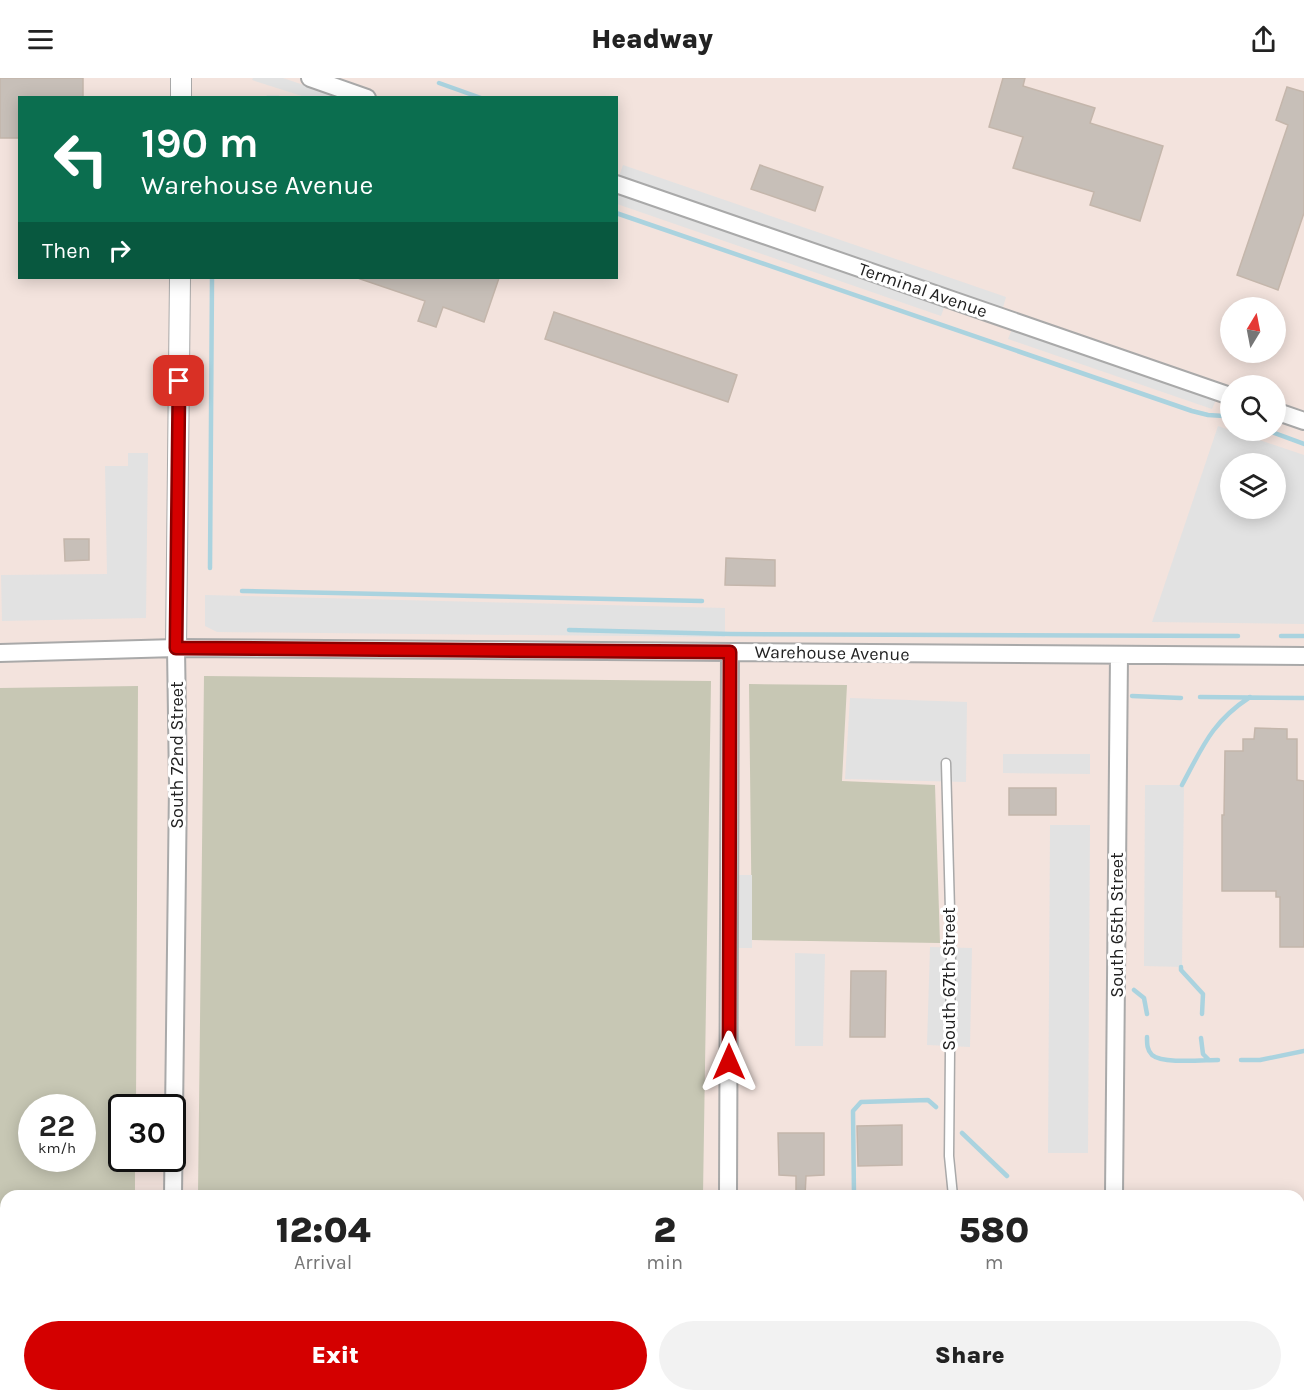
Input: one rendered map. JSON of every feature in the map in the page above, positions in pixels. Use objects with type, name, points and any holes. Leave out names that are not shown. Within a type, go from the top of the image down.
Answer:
[{"type":"street","points":[[181,78],[181,96]]},
{"type":"street","points":[[310,78],[361,96]]},
{"type":"street","name":"Terminal Avenue","points":[[618,185],[1220,393]]},
{"type":"street","name":"South 72nd Street","points":[[173,1190],[178,784],[176,648],[180,279]]},
{"type":"street","points":[[1286,415],[1304,421]]},
{"type":"street","name":"Warehouse Avenue","points":[[0,653],[176,648],[1304,656]]},
{"type":"street","points":[[728,1190],[730,652]]},
{"type":"street","name":"South 65th Street","points":[[1114,1190],[1119,655]]},
{"type":"lane","name":"South 67th Street","points":[[946,763],[951,947],[949,1156],[952,1190]]},
{"type":"shaded area","points":[[0,78],[1304,78],[1304,1190],[0,1190]]},
{"type":"shaded area","points":[[253,78],[283,78],[336,96],[302,96],[252,80]]},
{"type":"shaded area","points":[[623,165],[1006,297],[1002,311],[618,179]]},
{"type":"shaded area","points":[[618,192],[945,305],[941,316],[618,204]]},
{"type":"shaded area","points":[[1012,329],[1216,400],[1212,409],[1008,339]]},
{"type":"shaded area","points":[[1218,426],[1220,427],[1220,441],[1262,441],[1304,455],[1304,624],[1152,622]]},
{"type":"shaded area","points":[[128,453],[148,453],[146,618],[2,621],[1,575],[107,574],[105,466],[128,466]]},
{"type":"shaded area","points":[[205,595],[725,608],[725,637],[217,632],[205,626]]},
{"type":"shaded area","points":[[204,676],[711,681],[703,1190],[198,1190]]},
{"type":"shaded area","points":[[749,684],[847,685],[842,781],[935,785],[940,943],[752,940]]},
{"type":"shaded area","points":[[138,686],[136,1094],[108,1094],[108,1172],[135,1172],[135,1190],[0,1190],[0,688]]},
{"type":"shaded area","points":[[850,698],[967,702],[966,782],[845,779]]},
{"type":"shaded area","points":[[1003,754],[1090,754],[1090,774],[1003,773]]},
{"type":"shaded area","points":[[1145,785],[1184,785],[1182,967],[1144,966]]},
{"type":"shaded area","points":[[1050,825],[1090,825],[1088,1153],[1048,1153]]},
{"type":"shaded area","points":[[738,875],[752,875],[752,948],[737,948]]},
{"type":"shaded area","points":[[930,947],[972,948],[970,1047],[927,1045]]},
{"type":"shaded area","points":[[795,953],[825,954],[823,1046],[795,1046]]},
{"type":"building","points":[[0,78],[83,78],[83,96],[18,96],[18,138],[0,138]]},
{"type":"building","points":[[1003,78],[1025,78],[1023,86],[1095,108],[1090,123],[1163,146],[1140,221],[1090,205],[1094,192],[1013,168],[1023,137],[989,127]]},
{"type":"building","points":[[1287,87],[1304,92],[1304,213],[1278,290],[1237,275],[1288,125],[1276,120]]},
{"type":"building","points":[[760,165],[823,187],[815,211],[751,189]]},
{"type":"building","points":[[360,279],[499,279],[484,322],[443,307],[436,327],[418,321],[425,301]]},
{"type":"building","points":[[554,312],[737,375],[728,402],[545,339]]},
{"type":"building","points":[[64,539],[89,539],[89,560],[65,561]]},
{"type":"building","points":[[726,558],[775,560],[775,586],[725,585]]},
{"type":"building","points":[[1255,728],[1287,729],[1287,739],[1297,739],[1297,780],[1304,781],[1304,947],[1280,947],[1280,897],[1276,897],[1276,891],[1222,891],[1225,751],[1243,751],[1243,739],[1254,739]]},
{"type":"building","points":[[1009,788],[1056,788],[1056,815],[1009,815]]},
{"type":"building","points":[[851,971],[886,971],[885,1037],[850,1037]]},
{"type":"building","points":[[902,1125],[902,1165],[858,1166],[857,1126]]},
{"type":"building","points":[[778,1133],[824,1133],[824,1175],[806,1176],[805,1190],[796,1190],[796,1176],[779,1175]]},
{"type":"waterway","points":[[439,83],[475,96]]},
{"type":"waterway","points":[[618,214],[1192,411],[1220,416]]},
{"type":"waterway","points":[[210,568],[212,279]]},
{"type":"waterway","points":[[1286,437],[1304,444]]},
{"type":"waterway","points":[[242,591],[702,601]]},
{"type":"waterway","points":[[569,630],[730,634],[1238,636]]},
{"type":"waterway","points":[[1281,636],[1304,636]]},
{"type":"waterway","points":[[1132,696],[1181,698]]},
{"type":"waterway","points":[[1200,697],[1304,698]]},
{"type":"waterway","points":[[1182,785],[1217,726],[1237,706],[1250,697]]},
{"type":"waterway","points":[[1181,967],[1181,970],[1203,994],[1202,1014]]},
{"type":"waterway","points":[[1134,990],[1144,998],[1147,1014]]},
{"type":"waterway","points":[[1147,1037],[1149,1051],[1157,1058],[1174,1061],[1218,1060]]},
{"type":"waterway","points":[[1201,1038],[1203,1054],[1209,1060]]},
{"type":"waterway","points":[[1241,1060],[1260,1060],[1304,1051]]},
{"type":"waterway","points":[[854,1190],[853,1111],[861,1102],[928,1100],[936,1107]]},
{"type":"waterway","points":[[962,1133],[1007,1176]]},
{"type":"route","points":[[179,381],[176,648],[730,652],[729,1062]]}]
